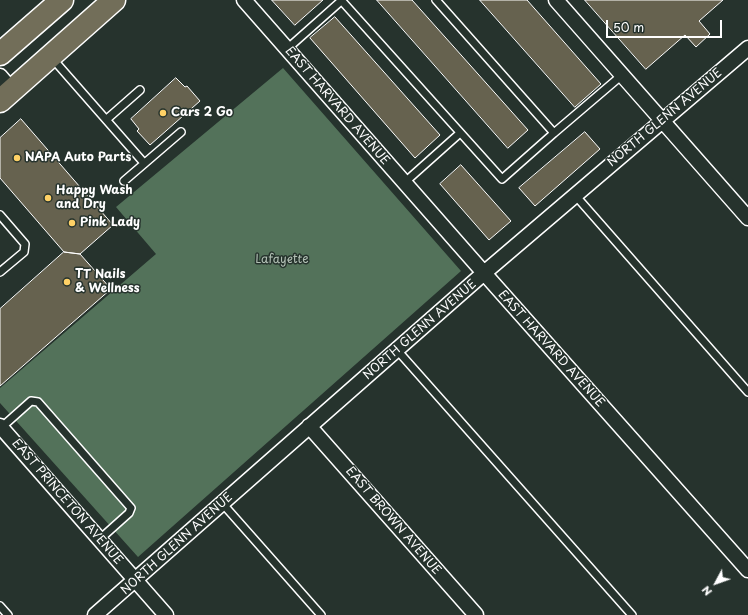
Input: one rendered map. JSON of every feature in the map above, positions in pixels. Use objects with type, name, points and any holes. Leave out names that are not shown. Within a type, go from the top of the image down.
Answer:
[{"type":"main road","points":[[0,54],[62,0]]},
{"type":"main road","points":[[4,89],[51,56],[114,0]]},
{"type":"street","name":"EAST HARVARD AVENUE","points":[[244,0],[748,570]]},
{"type":"street","points":[[556,0],[748,218]]},
{"type":"street","name":"NORTH GLENN AVENUE","points":[[96,615],[484,273],[748,48]]},
{"type":"street","name":"EAST BROWN AVENUE","points":[[309,426],[476,615]]},
{"type":"street","name":"EAST PRINCETON AVENUE","points":[[1,427],[166,615]]},
{"type":"lane","points":[[287,50],[341,0],[502,179],[622,75]]},
{"type":"lane","points":[[436,0],[554,133]]},
{"type":"lane","points":[[51,56],[144,163]]},
{"type":"lane","points":[[106,120],[140,90]]},
{"type":"lane","points":[[124,181],[181,132]]},
{"type":"lane","points":[[404,182],[460,133]]},
{"type":"lane","points":[[575,195],[748,392]]},
{"type":"lane","points":[[0,215],[25,244],[24,252],[0,272]]},
{"type":"lane","points":[[397,350],[632,615]]},
{"type":"lane","points":[[1,427],[31,401],[38,402],[131,508],[130,513],[100,539]]},
{"type":"lane","points":[[222,503],[321,615]]},
{"type":"lane","points":[[0,606],[8,615]]},
{"type":"green space","name":"Lafayette","points":[[283,68],[461,271],[138,557],[0,403],[0,388],[156,254],[116,207]]},
{"type":"building","points":[[272,0],[323,0],[295,25]]},
{"type":"building","points":[[377,0],[412,0],[528,130],[508,148]]},
{"type":"building","points":[[480,0],[527,0],[601,84],[575,107]]},
{"type":"building","points":[[585,0],[723,0],[699,21],[710,34],[696,47],[685,35],[646,69]]},
{"type":"building","points":[[335,17],[440,135],[415,158],[310,38]]},
{"type":"building","points":[[176,78],[185,87],[187,86],[200,101],[150,145],[137,131],[139,129],[131,119]]},
{"type":"building","points":[[21,119],[113,225],[80,254],[64,252],[0,178],[0,138]]},
{"type":"building","points":[[585,132],[600,149],[535,206],[519,188]]},
{"type":"building","points":[[461,165],[511,221],[489,240],[440,184]]},
{"type":"building","points":[[64,252],[80,254],[111,289],[0,386],[0,309]]},
{"type":"place","name":"Cars 2 Go","points":[[163,113]]},
{"type":"place","name":"NAPA Auto Parts","points":[[17,158]]},
{"type":"place","name":"Happy Wash and Dry","points":[[48,198]]},
{"type":"place","name":"Pink Lady","points":[[72,223]]},
{"type":"place","name":"TT Nails & Wellness","points":[[67,282]]}]
